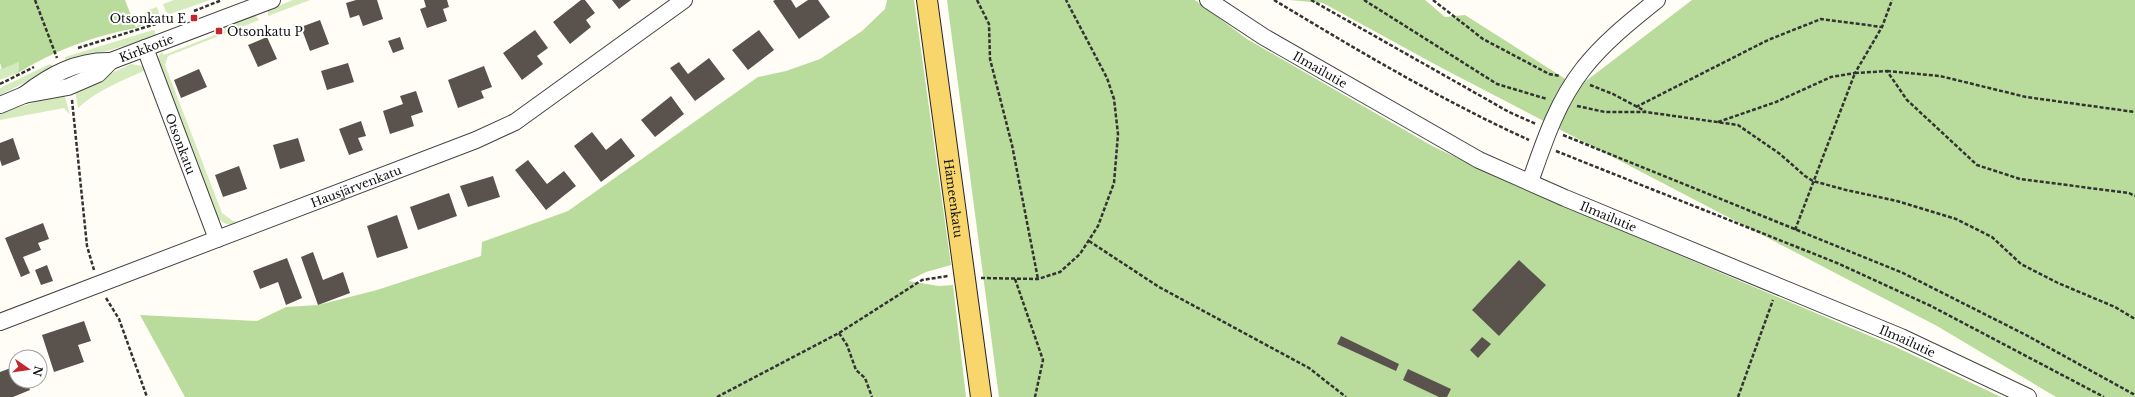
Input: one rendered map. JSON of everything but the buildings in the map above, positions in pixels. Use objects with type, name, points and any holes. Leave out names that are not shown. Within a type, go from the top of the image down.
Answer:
[{"type":"main road","name":"Hämeenkatu","points":[[927,0],[966,277],[981,397]]},
{"type":"street","name":"Kirkkotie","points":[[0,105],[24,95],[68,87],[98,74],[110,61],[272,0]]},
{"type":"street","name":"Hausjärvenkatu","points":[[0,322],[476,140],[515,122],[684,0]]},
{"type":"street","name":"Ilmailutie","points":[[1208,0],[1264,36],[1479,160],[1901,336],[2028,397]]},
{"type":"street","points":[[1530,182],[1549,129],[1562,102],[1576,80],[1593,58],[1616,34],[1657,0]]},
{"type":"street","name":"Otsonkatu","points":[[145,48],[217,238]]},
{"type":"path","points":[[35,0],[56,56]]},
{"type":"path","points":[[189,13],[222,0]]},
{"type":"path","points":[[977,0],[989,24],[990,59],[1012,145],[1038,279]]},
{"type":"path","points":[[717,397],[839,333],[922,280],[944,276],[1038,279],[1060,272],[1080,254],[1098,226],[1114,183],[1118,134],[1114,99],[1108,78],[1066,0]]},
{"type":"path","points":[[1274,0],[1382,64],[1492,123],[1543,146],[1837,263],[1932,306],[2104,397]]},
{"type":"path","points":[[1311,0],[1509,112],[1903,273],[2026,335],[2135,395]]},
{"type":"path","points":[[1364,0],[1497,84],[1605,112],[1646,112],[1738,125],[1780,154],[1813,181],[1897,201],[1956,219],[1992,237],[2021,264],[2058,283],[2115,307],[2135,319]]},
{"type":"path","points":[[1433,0],[1483,39],[1549,74],[1576,80],[1614,94],[1646,112]]},
{"type":"path","points":[[1795,230],[1855,74],[1882,27],[1892,0]]},
{"type":"path","points":[[76,48],[136,32],[177,18]]},
{"type":"path","points":[[1636,106],[1768,40],[1821,19],[1882,27]]},
{"type":"path","points":[[50,59],[63,54]]},
{"type":"path","points":[[0,84],[39,64]]},
{"type":"path","points":[[1887,71],[1907,100],[1977,165],[2020,179],[2129,193],[2135,196]]},
{"type":"path","points":[[1718,122],[1776,102],[1831,77],[1887,71],[1940,76],[2026,97],[2135,112]]},
{"type":"path","points":[[71,98],[86,246],[98,284],[119,319],[146,397]]},
{"type":"path","points":[[1089,241],[1159,287],[1309,368],[1346,397]]},
{"type":"path","points":[[1016,279],[1043,360],[1035,397]]},
{"type":"path","points":[[1738,397],[1778,286]]},
{"type":"path","points":[[839,333],[847,345],[856,370],[865,378],[872,397]]},
{"type":"green space","points":[[0,0],[125,0],[136,28],[105,35],[75,45],[46,57],[18,73],[19,62],[2,69],[0,63]]},
{"type":"green space","points":[[174,0],[210,0],[170,14],[166,12],[163,4]]},
{"type":"green space","points":[[293,0],[310,0],[268,16],[268,10]]},
{"type":"green space","points":[[887,0],[914,0],[951,265],[926,272],[908,281],[939,286],[953,285],[966,397],[185,397],[140,315],[257,321],[286,307],[318,305],[377,290],[481,256],[482,242],[568,211],[758,77],[786,71],[820,59],[862,31],[885,9]]},
{"type":"green space","points":[[947,0],[1195,0],[1247,39],[1434,147],[1544,198],[1896,347],[2001,397],[999,397]]},
{"type":"green space","points":[[1290,0],[1425,0],[1445,17],[1465,15],[1578,87],[1692,0],[2135,0],[2135,397],[2056,397],[1937,326],[1438,66],[1323,3]]},
{"type":"green space","points":[[157,7],[161,19],[136,28],[146,11]]},
{"type":"green space","points":[[255,15],[259,20],[168,56],[165,65],[222,213],[233,221],[241,223],[227,224],[221,221],[216,215],[158,63],[159,55],[162,52],[164,55],[225,31],[224,27]]},
{"type":"green space","points":[[153,30],[155,31],[156,37],[89,56],[65,66],[65,57]]},
{"type":"green space","points":[[19,62],[18,73],[0,80],[0,69]]},
{"type":"green space","points":[[50,64],[55,67],[0,95],[0,88]]},
{"type":"green space","points":[[131,64],[142,66],[146,70],[93,96],[78,108],[75,90]]},
{"type":"green space","points":[[64,93],[70,115],[64,108],[0,120],[0,113]]},
{"type":"place","name":"Otsonkatu E","points":[[194,18]]},
{"type":"place","name":"Otsonkatu P","points":[[219,31]]}]
